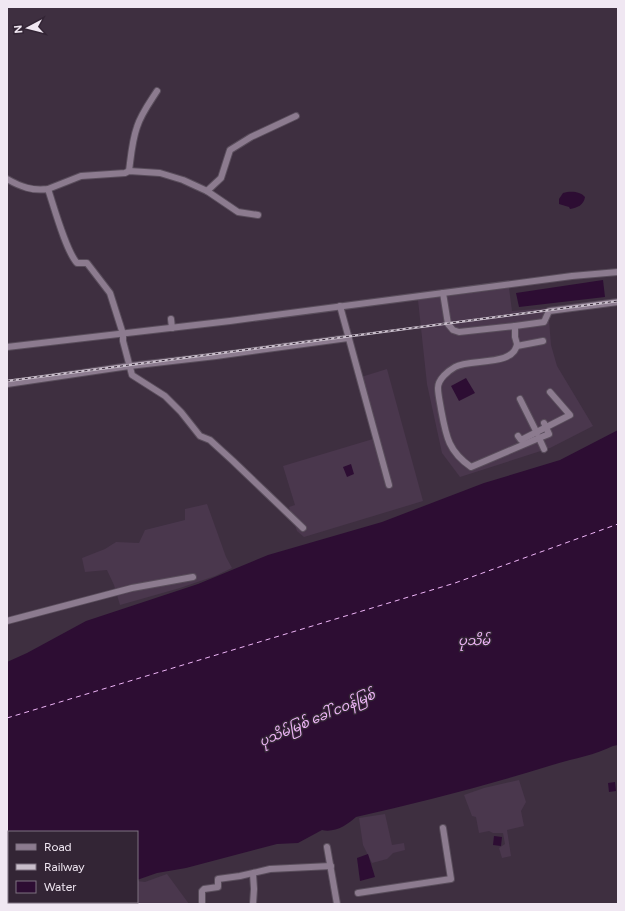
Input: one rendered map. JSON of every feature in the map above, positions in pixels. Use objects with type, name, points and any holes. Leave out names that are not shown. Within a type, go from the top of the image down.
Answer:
[{"type":"street","points":[[129,171],[132,146],[137,126],[145,109],[157,91]]},
{"type":"street","points":[[207,191],[221,178],[230,150],[251,137],[296,116]]},
{"type":"street","points":[[7,179],[33,190],[48,190],[81,176],[125,173],[129,171],[160,173],[183,180],[207,191],[238,212],[258,215]]},
{"type":"street","points":[[48,190],[74,261],[77,264],[87,263],[110,293],[123,334],[123,341],[132,375],[165,396],[181,412],[200,436],[210,440],[304,528]]},
{"type":"street","points":[[7,347],[172,328],[572,276],[618,272]]},
{"type":"street","points":[[443,293],[448,324],[453,330],[459,332],[544,322],[549,311],[618,302]]},
{"type":"street","points":[[340,306],[389,485]]},
{"type":"street","points":[[171,318],[172,328]]},
{"type":"street","points":[[515,326],[517,346],[514,352],[507,358],[457,366],[445,374],[438,387],[446,434],[450,444],[460,459],[471,467],[538,436],[545,425],[570,416],[567,406],[550,392]]},
{"type":"street","points":[[7,384],[129,366],[348,338]]},
{"type":"street","points":[[517,346],[543,341]]},
{"type":"street","points":[[520,399],[544,449]]},
{"type":"street","points":[[518,436],[521,440],[538,436]]},
{"type":"street","points":[[7,621],[132,588],[193,578]]},
{"type":"street","points":[[358,893],[451,880],[443,828]]},
{"type":"street","points":[[327,847],[337,904]]},
{"type":"street","points":[[202,904],[202,891],[204,889],[218,887],[218,879],[240,876],[270,869],[331,866]]},
{"type":"street","points":[[253,904],[254,872]]},
{"type":"shaded area","points":[[509,288],[512,311],[548,308],[551,345],[557,366],[593,426],[550,448],[460,477],[442,453],[427,384],[418,300]]},
{"type":"shaded area","points":[[387,369],[423,501],[304,537],[297,531],[289,507],[295,505],[283,466],[373,439],[358,378]]},
{"type":"shaded area","points":[[207,504],[226,557],[232,568],[215,576],[180,588],[120,605],[114,585],[107,570],[85,572],[82,558],[105,549],[116,542],[139,543],[145,530],[185,520],[185,509]]},
{"type":"shaded area","points":[[519,780],[526,802],[521,811],[524,826],[507,830],[511,856],[502,858],[499,848],[505,844],[503,833],[493,833],[489,831],[479,833],[476,817],[472,816],[464,795],[484,788]]},
{"type":"shaded area","points":[[385,814],[392,845],[404,843],[405,850],[393,853],[387,859],[372,863],[363,845],[359,818]]},
{"type":"shaded area","points":[[167,874],[189,904],[135,904],[138,903],[138,881],[145,882]]},
{"type":"water","points":[[563,193],[578,193],[585,197],[580,206],[570,209],[569,207],[559,204],[559,199]]},
{"type":"water","points":[[603,280],[605,297],[519,307],[516,293]]},
{"type":"water","points":[[466,378],[475,393],[459,401],[451,386]]},
{"type":"water","name":"ပုသိမ်","points":[[618,430],[618,745],[589,755],[477,787],[356,817],[340,828],[327,831],[322,830],[298,843],[277,844],[186,868],[157,873],[138,880],[138,831],[8,831],[8,903],[42,903],[7,904],[7,662],[27,653],[86,621],[198,584],[268,555],[382,522],[484,483],[560,460]]},
{"type":"water","points":[[351,464],[354,474],[347,477],[343,467]]},
{"type":"water","points":[[615,782],[616,791],[609,792],[608,783]]},
{"type":"water","points":[[494,836],[502,837],[501,846],[493,845]]},
{"type":"water","points":[[368,854],[375,877],[360,881],[357,858]]},
{"type":"ferry route","points":[[7,718],[455,583],[618,524]]},
{"type":"railway","points":[[7,381],[618,301]]},
{"type":"water label","name":"ပုသိမ်မြစ် ခေါ် ငဝန်မြစ်","points":[[317,718]]}]
